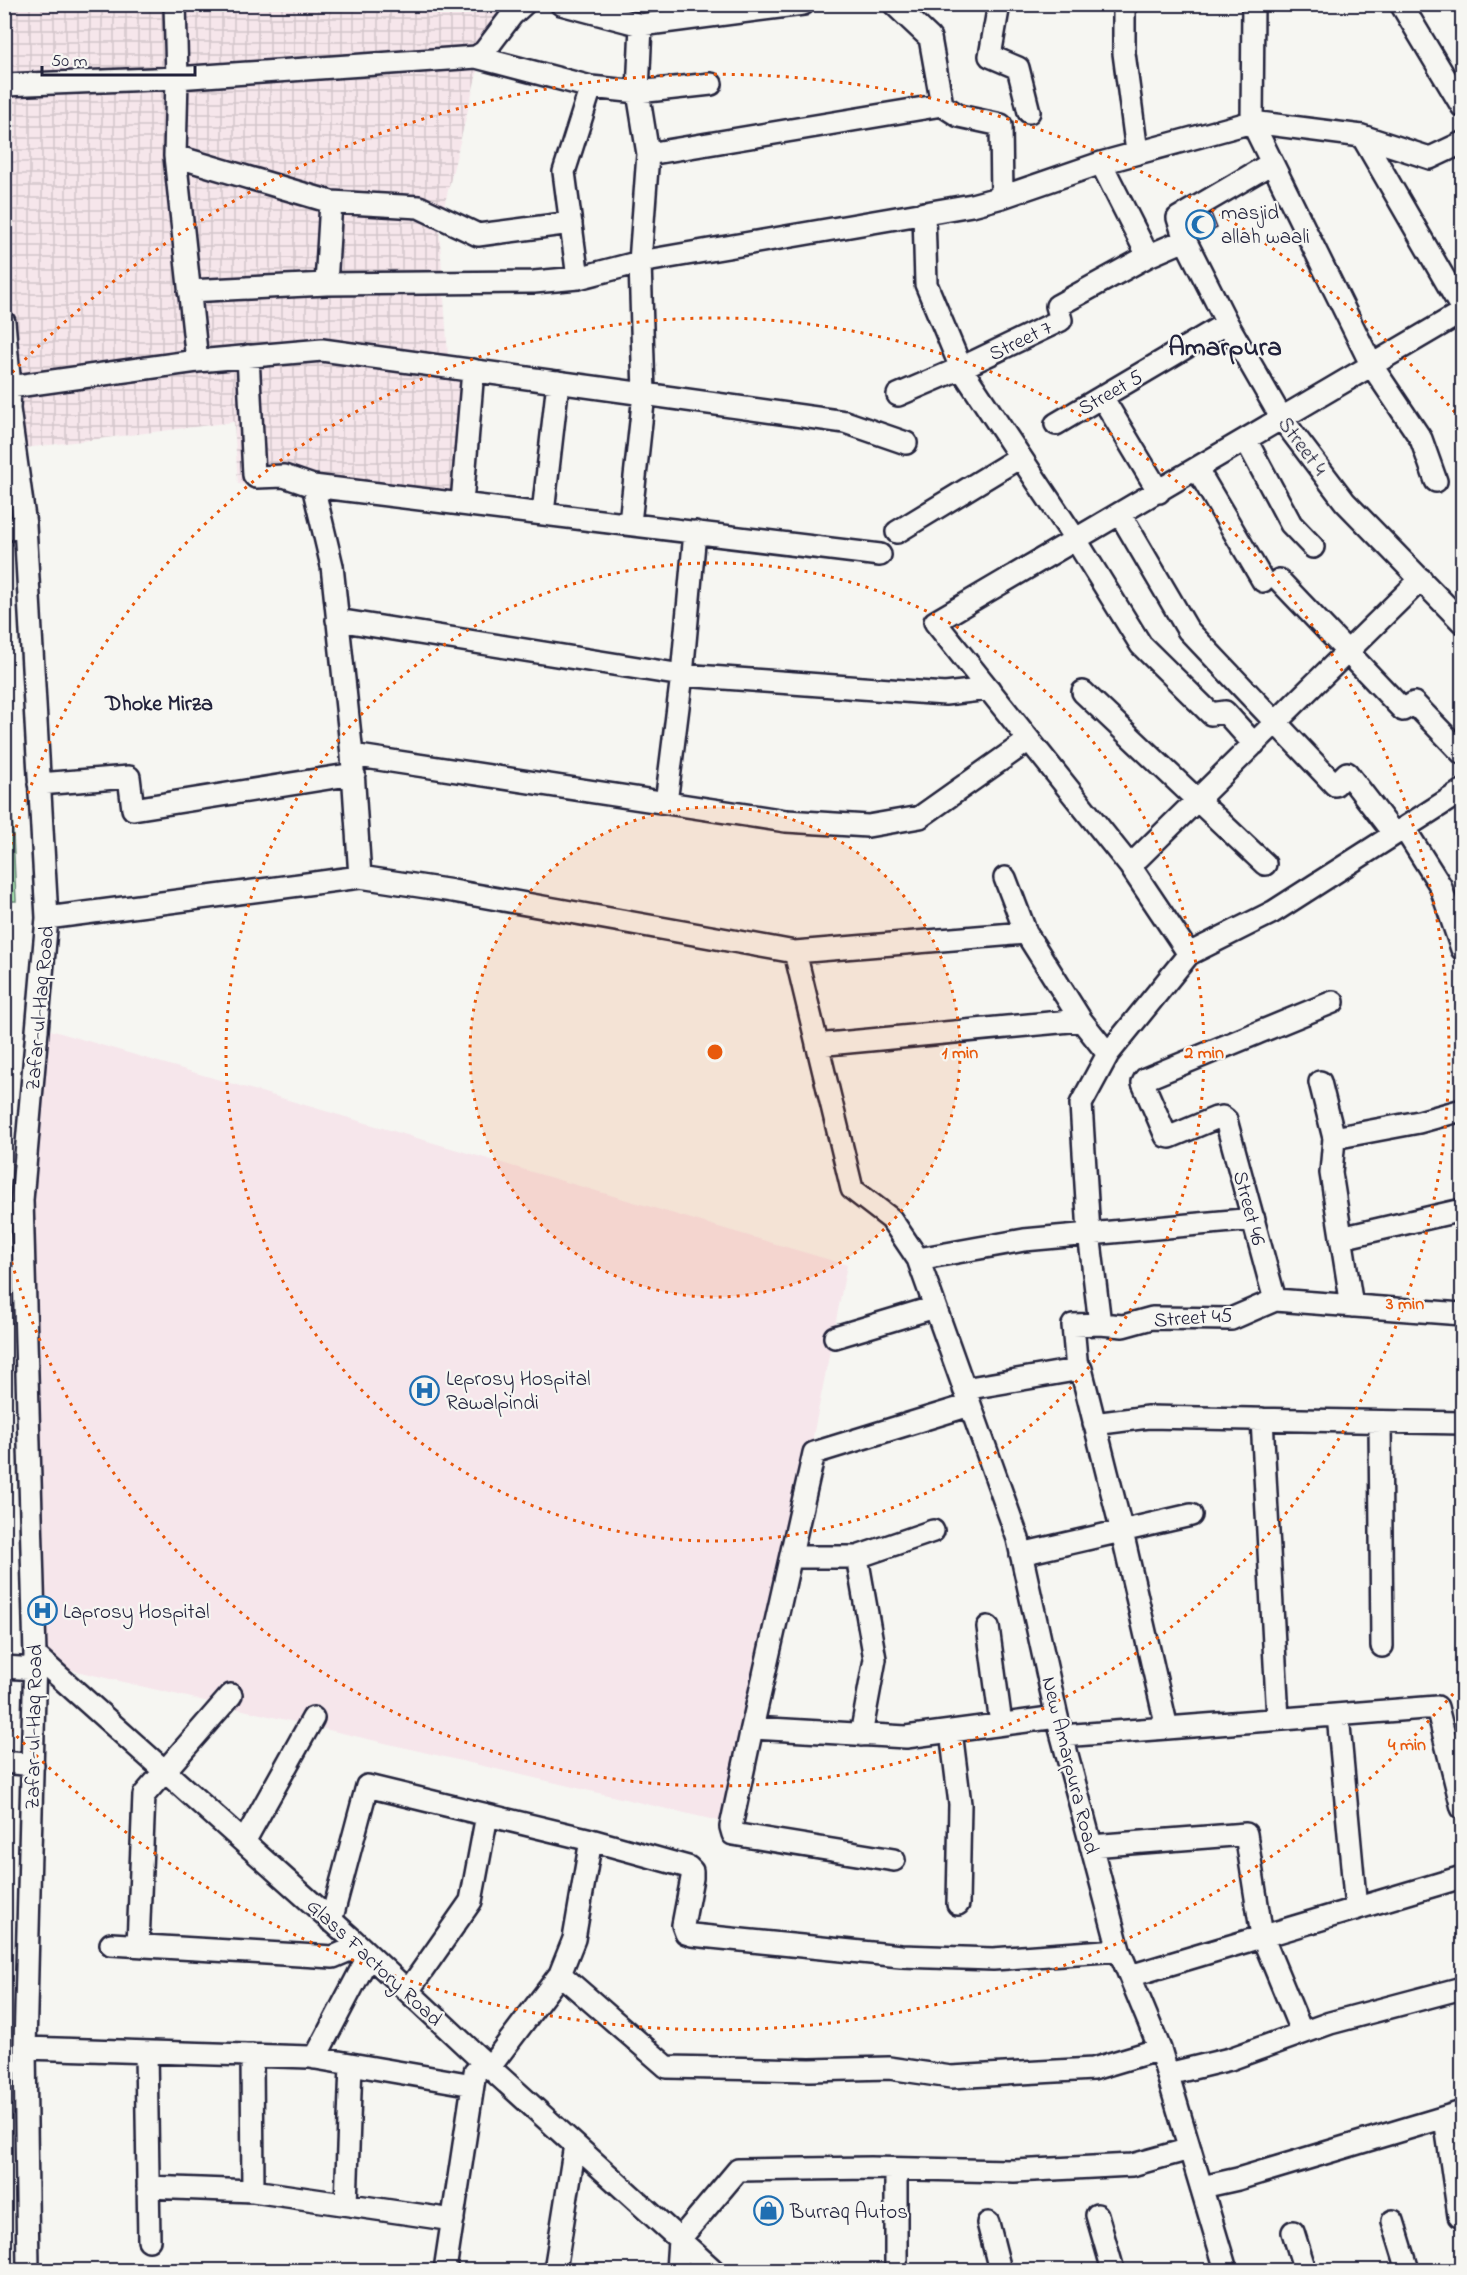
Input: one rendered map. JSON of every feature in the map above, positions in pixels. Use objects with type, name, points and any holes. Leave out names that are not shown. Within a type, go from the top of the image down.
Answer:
[{"type":"street","points":[[175,4],[177,78],[175,156],[197,361]]},
{"type":"street","points":[[476,57],[484,52],[512,15],[524,4]]},
{"type":"street","points":[[561,4],[641,25],[803,4]]},
{"type":"street","points":[[894,4],[930,38],[942,105]]},
{"type":"street","points":[[999,4],[990,56],[1018,69],[1029,112]]},
{"type":"street","points":[[1124,4],[1124,53],[1137,152]]},
{"type":"street","points":[[1253,4],[1252,122],[1372,366],[1421,439],[1436,481]]},
{"type":"street","points":[[1401,4],[1462,106]]},
{"type":"street","points":[[630,524],[644,394],[640,262],[648,154],[638,92],[641,25]]},
{"type":"street","points":[[4,85],[177,78],[476,57],[591,87],[638,92],[711,84]]},
{"type":"street","points":[[578,278],[564,171],[591,87]]},
{"type":"street","points":[[648,154],[942,105],[959,116],[1001,125],[1002,197]]},
{"type":"street","points":[[189,291],[326,284],[534,282],[578,278],[640,262],[972,206],[1137,152],[1252,122],[1362,136],[1430,158],[1462,143]]},
{"type":"street","points":[[1189,954],[1130,866],[935,622],[1246,441],[1462,310],[1362,136]]},
{"type":"street","points":[[175,156],[331,202],[419,207],[478,236],[570,223]]},
{"type":"street","points":[[1101,163],[1148,256]]},
{"type":"street","points":[[1185,240],[1178,218],[1272,163]]},
{"type":"street","points":[[326,284],[331,202]]},
{"type":"street","points":[[924,213],[926,284],[961,368],[1076,540],[1141,645],[1211,714],[1225,712],[1254,744]]},
{"type":"street","name":"Street 7","points":[[898,395],[961,368],[1061,320],[1057,306],[1148,256],[1185,240]]},
{"type":"street","name":"Street 4","points":[[1185,240],[1227,323],[1282,419],[1346,502],[1462,622]]},
{"type":"street","name":"Zafar-ul-Haq Road","points":[[4,322],[10,387],[7,409],[15,528],[39,784],[47,918],[15,1297],[35,1662],[26,2048],[28,2271]]},
{"type":"street","name":"Street 5","points":[[1056,424],[1227,323]]},
{"type":"street","points":[[10,387],[197,361],[322,350],[845,422],[906,443]]},
{"type":"street","points":[[248,356],[254,475],[256,477],[284,476],[313,486],[880,555]]},
{"type":"street","points":[[462,503],[473,370]]},
{"type":"street","points":[[543,513],[558,382]]},
{"type":"street","points":[[1102,397],[1159,492]]},
{"type":"street","points":[[1246,441],[1291,524],[1313,547]]},
{"type":"street","points":[[897,532],[1020,457]]},
{"type":"street","points":[[1197,469],[1271,580],[1347,652],[1403,710],[1414,703],[1462,753]]},
{"type":"street","points":[[313,486],[332,566],[353,765],[360,876]]},
{"type":"street","points":[[1120,514],[1188,630],[1335,785],[1347,773],[1399,831],[1440,885],[1462,949]]},
{"type":"street","points":[[666,803],[682,675],[695,532]]},
{"type":"street","points":[[1130,866],[1421,579]]},
{"type":"street","points":[[338,620],[682,675],[945,694],[989,689]]},
{"type":"street","points":[[1083,692],[1265,864]]},
{"type":"street","points":[[39,784],[129,777],[133,809],[353,765],[666,803],[786,821],[868,826],[920,817],[1029,740]]},
{"type":"street","points":[[1100,1324],[1089,1233],[1081,1104],[1108,1054],[1189,954],[1273,912],[1462,791]]},
{"type":"street","points":[[47,918],[360,876],[795,952],[1026,933]]},
{"type":"street","points":[[1005,878],[1026,933],[1081,1020],[1108,1054]]},
{"type":"street","name":"New Amarpura Road","points":[[795,952],[852,1189],[891,1219],[918,1259],[1018,1539],[1060,1726],[1119,1950],[1160,2049],[1226,2271]]},
{"type":"street","name":"Street 46","points":[[1275,1300],[1226,1120],[1222,1117],[1170,1137],[1166,1136],[1143,1083],[1145,1079],[1333,1002]]},
{"type":"street","points":[[817,1045],[1081,1020]]},
{"type":"street","points":[[1320,1082],[1334,1138],[1330,1173],[1353,1306]]},
{"type":"street","points":[[1334,1138],[1419,1122],[1462,1110]]},
{"type":"street","points":[[1341,1238],[1462,1210]]},
{"type":"street","points":[[918,1259],[1024,1240],[1254,1219]]},
{"type":"street","name":"Street 45","points":[[1077,1370],[1073,1324],[1123,1326],[1152,1318],[1231,1319],[1275,1300],[1462,1314]]},
{"type":"street","points":[[835,1338],[935,1307]]},
{"type":"street","points":[[894,1860],[733,1834],[731,1827],[814,1454],[967,1397],[1080,1369],[1122,1532],[1167,1728]]},
{"type":"street","points":[[1094,1424],[1148,1417],[1462,1423]]},
{"type":"street","points":[[1262,1419],[1278,1719]]},
{"type":"street","points":[[1380,1422],[1382,1646]]},
{"type":"street","points":[[1021,1554],[1191,1515]]},
{"type":"street","points":[[791,1557],[857,1557],[933,1531]]},
{"type":"street","points":[[857,1557],[875,1659],[861,1735]]},
{"type":"street","points":[[988,1628],[1001,1724]]},
{"type":"street","points":[[4,1667],[35,1662]]},
{"type":"street","name":"Glass Factory Road","points":[[35,1662],[166,1772],[332,1921],[713,2271]]},
{"type":"street","points":[[138,1945],[144,1795],[231,1695]]},
{"type":"street","points":[[752,1728],[906,1737],[1001,1724],[1167,1728],[1437,1707],[1462,1808]]},
{"type":"street","points":[[1338,1714],[1356,1909]]},
{"type":"street","points":[[244,1842],[313,1719]]},
{"type":"street","points":[[951,1731],[960,1804],[958,1904]]},
{"type":"street","points":[[4,1762],[33,1765]]},
{"type":"street","points":[[332,1921],[367,1786],[591,1840],[688,1867],[692,1871],[692,1878],[683,1925],[686,1933],[693,1935],[913,1956],[993,1959],[1119,1950]]},
{"type":"street","points":[[408,1991],[471,1901],[487,1815]]},
{"type":"street","points":[[1091,1846],[1246,1834],[1262,1936],[1302,2033]]},
{"type":"street","points":[[446,2271],[473,2085],[483,2062],[560,1974],[574,1939],[591,1840]]},
{"type":"street","points":[[1130,1976],[1462,1877]]},
{"type":"street","points":[[111,1944],[333,1957],[364,1951]]},
{"type":"street","points":[[315,2058],[364,1951]]},
{"type":"street","points":[[560,1974],[667,2067],[810,2070],[889,2068],[951,2077],[1093,2069],[1160,2049]]},
{"type":"street","points":[[1168,2074],[1230,2059],[1330,2023],[1462,1988]]},
{"type":"street","points":[[26,2048],[315,2058],[473,2085]]},
{"type":"street","points":[[146,2052],[149,2240]]},
{"type":"street","points":[[252,2055],[254,2191]]},
{"type":"street","points":[[346,2204],[351,2064]]},
{"type":"street","points":[[1202,2187],[1260,2173],[1454,2115],[1459,2216]]},
{"type":"street","points":[[555,2271],[575,2145]]},
{"type":"street","points":[[677,2271],[679,2240],[738,2170],[1014,2171],[1132,2165],[1190,2149]]},
{"type":"street","points":[[896,2169],[896,2271]]},
{"type":"street","points":[[148,2187],[254,2191],[453,2220]]},
{"type":"street","points":[[1097,2215],[1113,2271]]},
{"type":"street","points":[[1393,2221],[1408,2271]]},
{"type":"street","points":[[988,2223],[1000,2271]]},
{"type":"street","points":[[1293,2232],[1305,2271]]},
{"type":"shaded area","points":[[4,5],[504,5],[478,69],[439,227],[448,356],[468,381],[461,496],[238,484],[234,422],[25,448],[4,246]]},
{"type":"shaded area","name":"Leprosy Hospital Rawalpindi","points":[[37,1026],[847,1265],[736,1825],[46,1664],[22,1200]]},
{"type":"green space","points":[[4,633],[16,901],[4,901]]},
{"type":"building","points":[[1211,213],[1217,228],[1198,237],[1193,224]]},
{"type":"place","name":"masjid allah waali","points":[[1200,224]]},
{"type":"place","name":"Leprosy Hospital Rawalpindi","points":[[425,1390]]},
{"type":"place","name":"Laprosy Hospital","points":[[42,1611]]},
{"type":"place","name":"Burraq Autos","points":[[769,2211]]},
{"type":"district","name":"Amarpura","points":[[1225,346]]},
{"type":"district","name":"Dhoke Mirza","points":[[159,702]]}]
